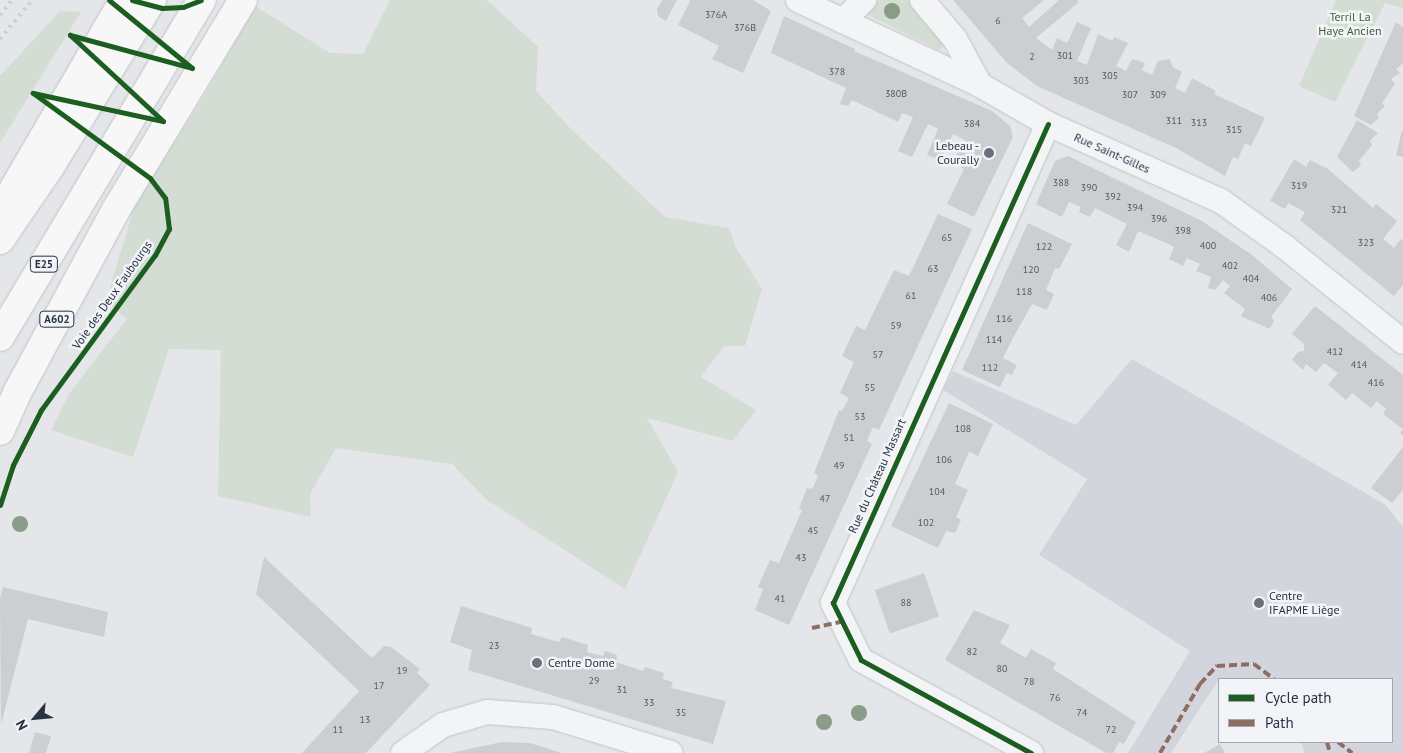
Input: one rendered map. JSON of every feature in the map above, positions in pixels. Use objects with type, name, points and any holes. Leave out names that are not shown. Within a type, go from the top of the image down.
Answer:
[{"type":"highway","points":[[0,240],[32,156],[107,0]]},
{"type":"highway","points":[[0,212],[124,0]]},
{"type":"highway","points":[[0,170],[32,156],[152,0]]},
{"type":"highway","name":"E25","points":[[0,337],[202,0]]},
{"type":"highway","name":"A602","points":[[0,431],[18,391],[117,208],[243,0]]},
{"type":"street","name":"Rue Saint-Gilles","points":[[798,0],[980,85],[1048,124],[1221,201],[1285,247],[1403,342]]},
{"type":"street","points":[[843,21],[864,0]]},
{"type":"street","points":[[922,0],[955,39],[980,85]]},
{"type":"street","name":"Rue du Château Massart","points":[[1031,753],[862,660],[833,603],[1048,124]]},
{"type":"street","points":[[403,753],[443,725],[487,712],[553,717],[671,753]]},
{"type":"shaded area","name":"Centre IFAPME Liège","points":[[1132,359],[1386,505],[1403,527],[1403,753],[1305,753],[1301,743],[1393,743],[1393,678],[1218,678],[1171,753],[1128,753],[1190,651],[1039,555],[1087,479],[943,390],[953,371],[1076,425]]},
{"type":"green space","points":[[390,0],[487,0],[538,47],[536,91],[571,129],[665,217],[729,228],[735,246],[762,289],[745,346],[724,346],[701,377],[756,410],[733,441],[647,418],[678,472],[625,589],[487,500],[452,464],[336,448],[310,494],[311,517],[218,496],[221,350],[169,349],[133,457],[51,430],[71,391],[127,319],[106,301],[136,201],[204,96],[255,6],[330,53],[363,54]]},
{"type":"green space","points":[[880,0],[910,0],[948,42],[939,50],[862,12]]},
{"type":"green space","name":"Terril La Haye Ancien","points":[[1336,0],[1403,0],[1403,8],[1385,3],[1335,102],[1299,86]]},
{"type":"green space","points":[[60,11],[81,12],[0,143],[0,76]]},
{"type":"building","points":[[662,0],[677,0],[666,21],[658,16],[657,9]]},
{"type":"building","points":[[688,0],[753,0],[771,11],[743,73],[712,59],[719,46],[678,25],[690,1]]},
{"type":"building","points":[[953,0],[1044,0],[1022,18],[1029,27],[1059,0],[1077,0],[1079,2],[1036,38],[1052,50],[1057,38],[1067,43],[1077,22],[1091,28],[1077,61],[1087,65],[1098,34],[1112,41],[1114,37],[1128,43],[1116,66],[1126,71],[1132,59],[1145,63],[1142,70],[1152,75],[1158,61],[1170,59],[1173,67],[1182,72],[1175,88],[1185,93],[1192,78],[1216,91],[1214,94],[1265,118],[1251,146],[1245,143],[1238,159],[1233,157],[1225,176],[1176,148],[1037,86],[1007,63]]},
{"type":"building","points":[[784,16],[855,49],[854,51],[992,111],[1010,126],[1013,137],[974,217],[947,204],[964,169],[952,163],[965,140],[953,134],[941,160],[927,155],[938,129],[928,124],[912,157],[898,151],[913,117],[902,113],[898,122],[852,100],[848,106],[840,104],[846,88],[771,53]]},
{"type":"building","points":[[1396,22],[1403,27],[1403,63],[1396,69],[1400,73],[1391,79],[1395,84],[1382,103],[1385,106],[1377,114],[1379,118],[1371,125],[1354,116]]},
{"type":"building","points":[[1357,120],[1378,133],[1370,141],[1372,145],[1359,161],[1361,165],[1353,172],[1337,157]]},
{"type":"building","points":[[1403,130],[1403,157],[1396,155]]},
{"type":"building","points":[[1068,156],[1202,221],[1252,255],[1292,289],[1271,317],[1274,320],[1270,329],[1241,316],[1245,309],[1224,293],[1230,286],[1223,280],[1215,290],[1208,288],[1211,277],[1196,271],[1200,264],[1187,258],[1183,266],[1169,259],[1174,247],[1138,231],[1129,252],[1116,245],[1127,224],[1095,208],[1090,217],[1079,212],[1081,207],[1069,202],[1062,217],[1036,204],[1055,161]]},
{"type":"building","points":[[1294,159],[1306,167],[1310,160],[1328,169],[1373,208],[1376,204],[1397,221],[1383,239],[1394,248],[1401,239],[1403,240],[1403,285],[1394,296],[1300,220],[1305,212],[1288,203],[1285,209],[1270,201]]},
{"type":"building","points":[[938,214],[972,229],[879,430],[873,427],[867,441],[872,444],[789,625],[755,610],[763,589],[758,587],[770,560],[779,563],[802,510],[799,508],[807,488],[812,489],[818,476],[814,473],[839,410],[842,411],[849,398],[840,393],[854,362],[842,356],[856,326],[865,330],[894,270],[909,276]]},
{"type":"building","points":[[1028,223],[1072,244],[1059,269],[1055,268],[1046,290],[1054,294],[1047,310],[1032,304],[1014,336],[1003,358],[1017,365],[1012,375],[1007,373],[1000,387],[962,370]]},
{"type":"building","points":[[1315,306],[1403,375],[1403,429],[1383,414],[1386,409],[1377,401],[1371,408],[1352,393],[1346,400],[1328,385],[1338,373],[1324,363],[1316,372],[1306,364],[1303,370],[1292,360],[1298,352],[1304,351],[1304,344],[1292,334]]},
{"type":"building","points":[[949,403],[993,424],[978,456],[969,452],[955,484],[968,490],[956,517],[961,520],[955,533],[946,531],[938,548],[891,526]]},
{"type":"building","points":[[1403,447],[1403,490],[1392,503],[1371,488]]},
{"type":"building","points":[[264,557],[372,658],[384,646],[391,647],[420,669],[417,673],[430,685],[366,753],[302,753],[359,691],[256,594]]},
{"type":"building","points":[[924,573],[939,616],[890,633],[875,590]]},
{"type":"building","points":[[3,587],[108,612],[104,637],[28,619],[1,725],[0,598]]},
{"type":"building","points":[[461,606],[532,628],[531,634],[559,642],[562,637],[588,645],[587,652],[603,656],[605,651],[617,655],[616,662],[643,671],[645,667],[664,673],[663,679],[673,682],[671,688],[726,701],[713,744],[468,670],[472,650],[450,642]]},
{"type":"building","points":[[974,610],[1010,625],[1000,643],[1026,658],[1031,649],[1056,663],[1053,669],[1136,722],[1124,744],[1119,742],[1113,753],[1106,753],[945,660]]},
{"type":"building","points":[[35,732],[51,736],[46,753],[29,753]]},
{"type":"building","points":[[502,742],[530,743],[562,753],[450,753]]},
{"type":"building","points":[[1220,744],[1225,753],[1204,753]]},
{"type":"railway","points":[[0,15],[12,0]]},
{"type":"railway","points":[[0,39],[32,0]]},
{"type":"marked path","points":[[812,628],[841,622]]},
{"type":"marked path","points":[[1160,753],[1200,684],[1217,666],[1254,664],[1273,678]]},
{"type":"marked path","points":[[1327,743],[1330,753]]},
{"type":"marked path","points":[[1339,743],[1352,753]]},
{"type":"cycle path","name":"Voie des Deux Faubourgs","points":[[0,505],[13,465],[41,410],[155,255],[169,229],[165,198],[150,178],[33,93],[163,121],[70,35],[192,68],[109,0]]},
{"type":"cycle path","points":[[132,0],[162,8],[183,7],[201,0]]},
{"type":"cycle path","points":[[1031,753],[861,660],[833,603],[1048,124]]},
{"type":"place","name":"Lebeau - Courally","points":[[989,153]]},
{"type":"place","name":"Centre IFAPME Liège","points":[[1259,603]]},
{"type":"place","name":"Centre Dome","points":[[537,663]]}]
